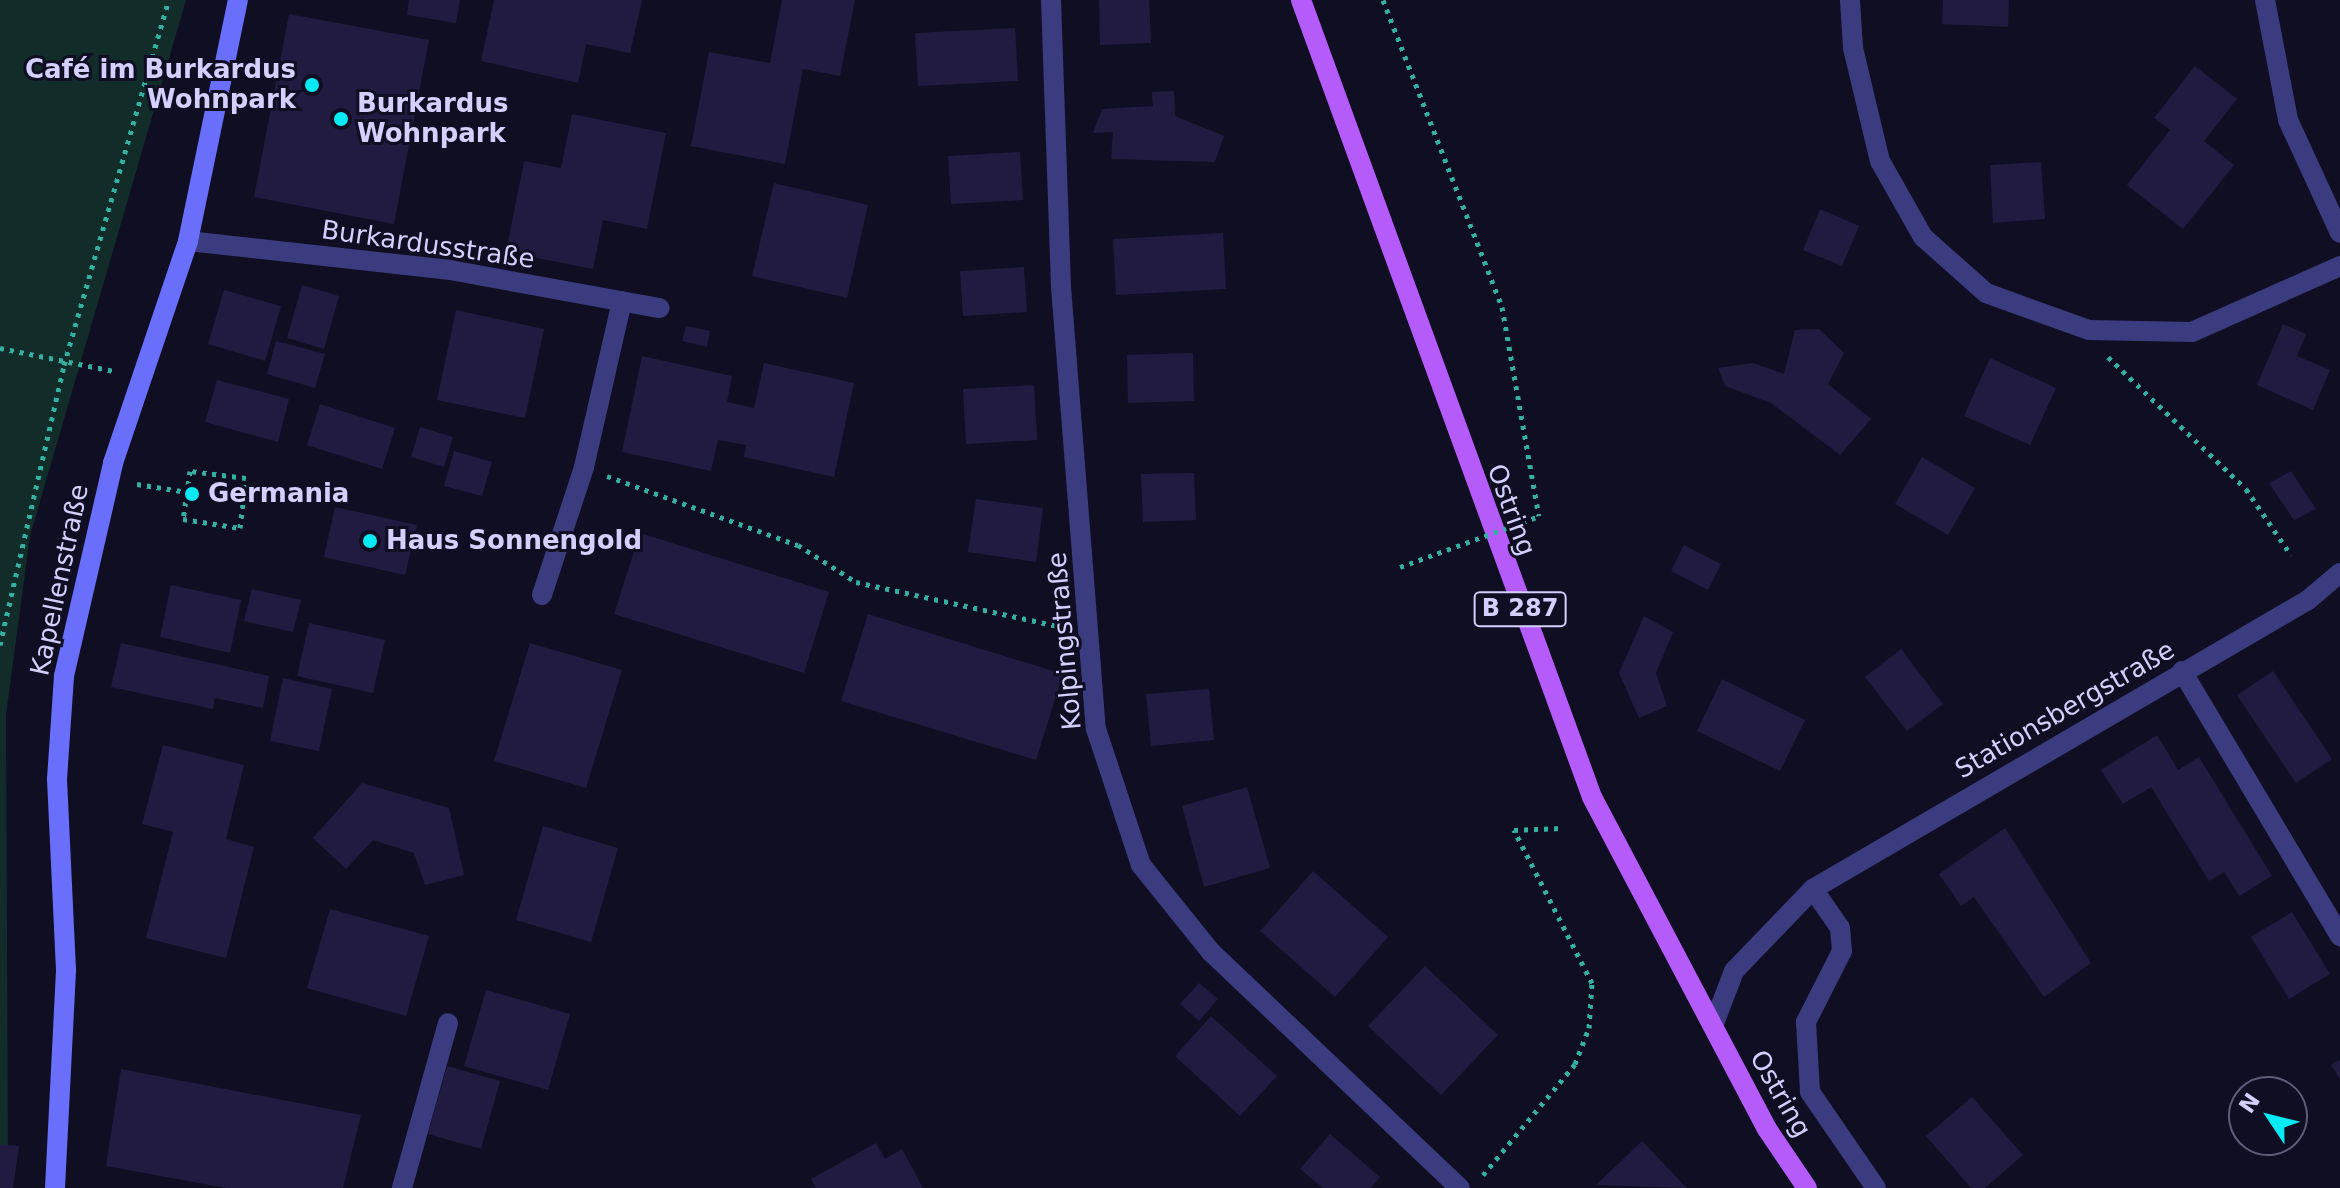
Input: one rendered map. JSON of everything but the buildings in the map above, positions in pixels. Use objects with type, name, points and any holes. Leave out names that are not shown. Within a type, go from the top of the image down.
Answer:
[{"type":"main road","name":"Ostring","points":[[1301,0],[1592,797],[1713,1026],[1807,1188]]},
{"type":"street","name":"Kapellenstraße","points":[[55,1188],[66,970],[57,779],[64,676],[83,576],[143,374],[188,241],[238,0]]},
{"type":"street","name":"Kolpingstraße","points":[[1051,0],[1061,287],[1096,729],[1141,865],[1211,952],[1460,1188]]},
{"type":"street","points":[[1850,0],[1853,48],[1880,161],[1923,237],[1986,293],[2083,329],[2192,332],[2340,266]]},
{"type":"street","points":[[2265,0],[2288,120],[2340,233]]},
{"type":"street","name":"Burkardusstraße","points":[[188,241],[450,270],[660,308]]},
{"type":"street","points":[[542,595],[584,467],[622,301]]},
{"type":"street","name":"Stationsbergstraße","points":[[1713,1026],[1734,971],[1813,889],[2308,600],[2340,573]]},
{"type":"street","points":[[2182,671],[2340,936]]},
{"type":"street","points":[[1813,889],[1840,928],[1842,951],[1806,1022],[1810,1092],[1876,1188]]},
{"type":"street","points":[[402,1188],[448,1023]]},
{"type":"path","points":[[0,645],[64,365],[169,0]]},
{"type":"path","points":[[1383,0],[1502,307],[1539,516],[1400,567]]},
{"type":"path","points":[[2083,329],[2143,396],[2246,489],[2291,555]]},
{"type":"path","points":[[0,348],[64,365],[143,374]]},
{"type":"path","points":[[584,467],[798,545],[856,582],[1090,627]]},
{"type":"path","points":[[190,471],[246,478],[240,528],[183,519],[187,492],[190,471]]},
{"type":"path","points":[[135,484],[187,492]]},
{"type":"path","points":[[1472,1188],[1575,1064],[1589,1028],[1592,983],[1514,830],[1563,828]]},
{"type":"green space","points":[[0,0],[186,0],[30,536],[6,715],[8,1150],[0,1156]]},
{"type":"place","name":"Café im Burkardus Wohnpark","points":[[312,85]]},
{"type":"place","name":"Burkardus Wohnpark","points":[[341,119]]},
{"type":"place","name":"Germania","points":[[192,494]]},
{"type":"place","name":"Haus Sonnengold","points":[[370,541]]}]
